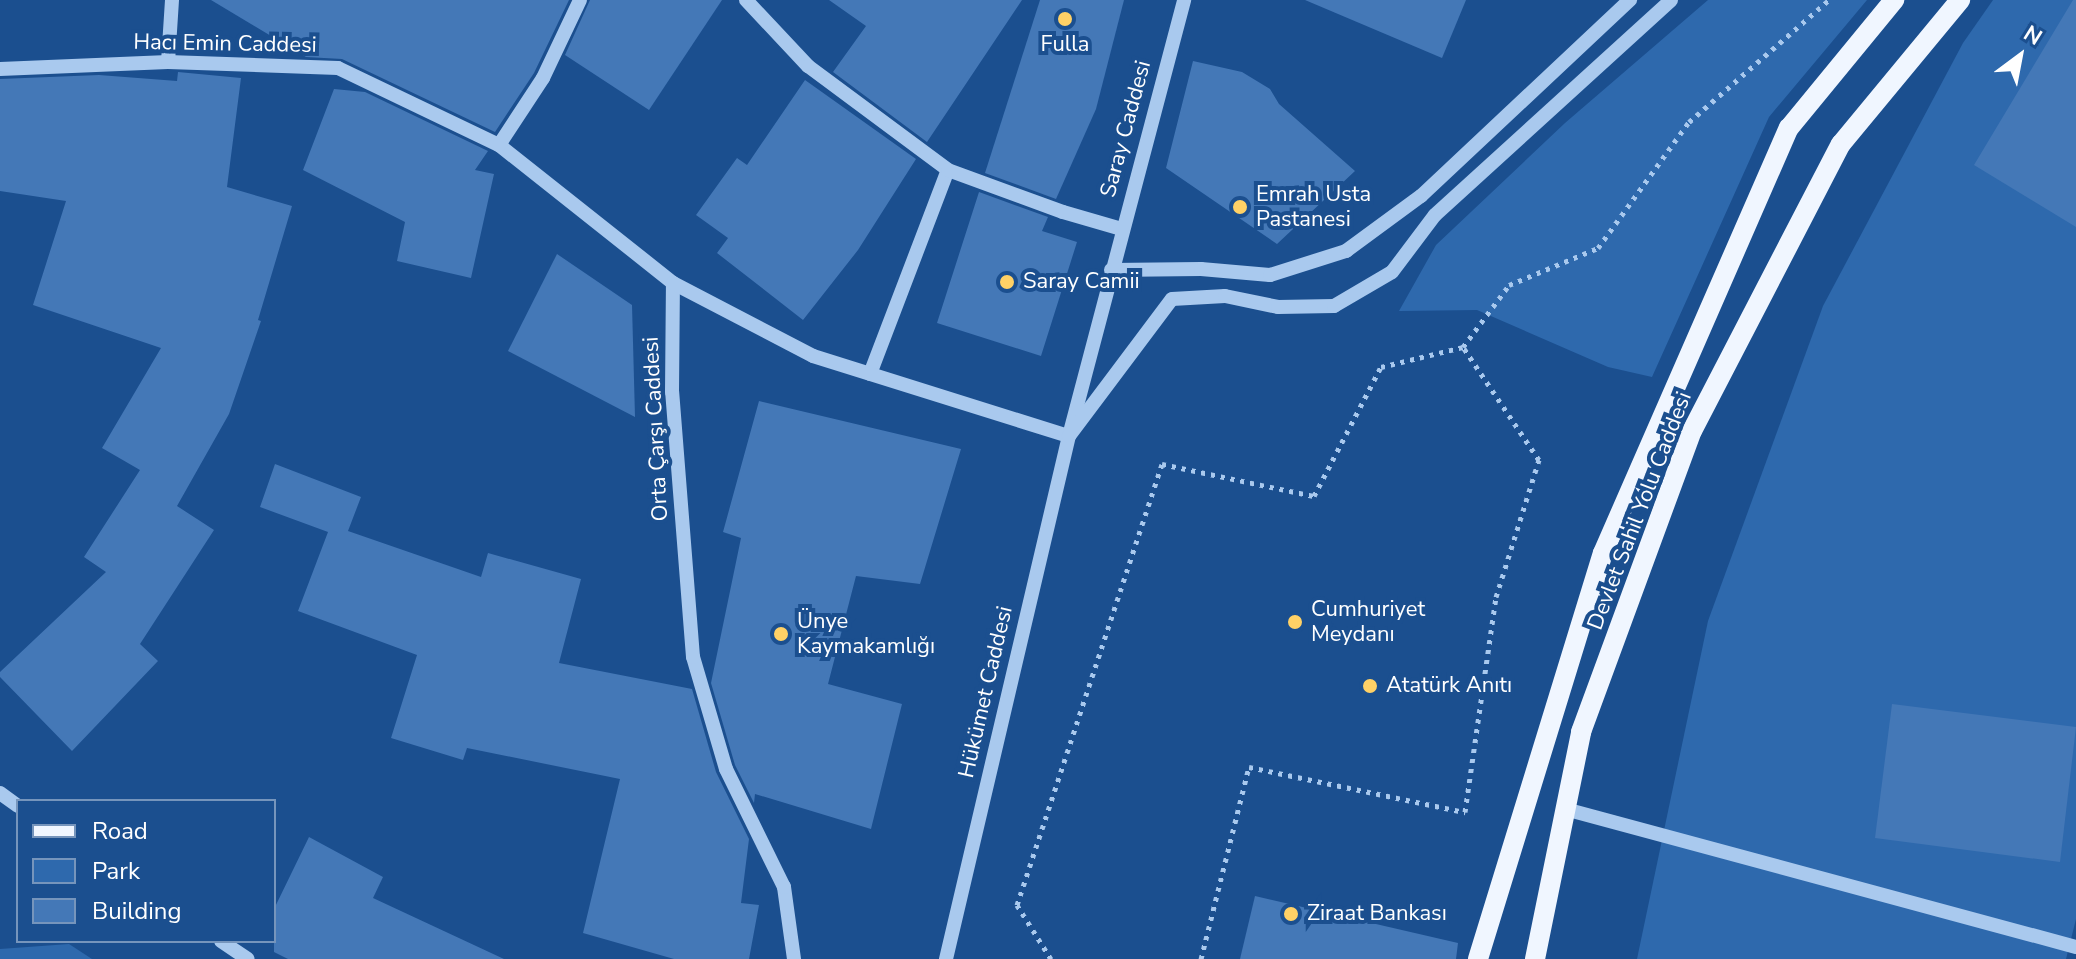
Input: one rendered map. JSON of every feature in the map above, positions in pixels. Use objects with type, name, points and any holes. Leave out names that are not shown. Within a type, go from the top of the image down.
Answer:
[{"type":"main road","name":"Devlet Sahil Yolu Caddesi","points":[[1478,959],[1603,553],[1789,128],[1894,0]]},
{"type":"main road","name":"Devlet Sahil Yolu Caddesi","points":[[1535,959],[1581,732],[1692,431],[1841,144],[1960,0]]},
{"type":"street","points":[[168,62],[172,0]]},
{"type":"street","points":[[499,145],[543,78],[580,0]]},
{"type":"street","points":[[746,0],[808,66],[948,170],[1063,212],[1122,229]]},
{"type":"street","name":"Saray Caddesi","points":[[1111,270],[1184,0]]},
{"type":"street","points":[[1069,436],[1111,270],[1201,269],[1270,275],[1346,251],[1421,196],[1630,0]]},
{"type":"street","points":[[1069,436],[1172,299],[1225,296],[1278,307],[1334,306],[1392,272],[1435,215],[1671,0]]},
{"type":"street","name":"Hacı Emin Caddesi","points":[[0,69],[168,62],[338,68],[499,145],[673,283]]},
{"type":"street","points":[[870,374],[948,170]]},
{"type":"street","points":[[673,283],[813,356],[1069,436]]},
{"type":"street","name":"Orta Çarşı Caddesi","points":[[673,283],[672,392],[693,657],[726,769],[784,887],[794,959]]},
{"type":"street","name":"Hükümet Caddesi","points":[[946,959],[1069,436]]},
{"type":"street","points":[[1565,809],[2076,947]]},
{"type":"street","points":[[224,943],[248,959]]},
{"type":"path","points":[[1051,959],[1017,905],[1162,464],[1314,496],[1381,367],[1463,347],[1509,285],[1598,248],[1689,122],[1829,0]]},
{"type":"path","points":[[1201,959],[1249,767],[1465,812],[1496,597],[1539,460],[1463,347]]},
{"type":"green space","points":[[1708,0],[1867,0],[1769,117],[1652,377],[1608,367],[1477,310],[1399,311],[1436,245],[1565,123]]},
{"type":"green space","points":[[1993,0],[2076,0],[2076,919],[2066,959],[1637,959],[1708,621],[1823,306],[1963,43]]},
{"type":"green space","points":[[69,944],[92,959],[0,959],[0,949]]},
{"type":"building","points":[[211,0],[569,0],[534,73],[495,132],[342,59],[306,57]]},
{"type":"building","points":[[590,0],[722,0],[649,110],[565,55]]},
{"type":"building","points":[[829,0],[1022,0],[927,142],[833,72],[866,26]]},
{"type":"building","points":[[1040,0],[1124,0],[1096,109],[1056,199],[985,173]]},
{"type":"building","points":[[1305,0],[1466,0],[1442,58]]},
{"type":"building","points":[[2073,0],[2076,0],[2076,227],[1974,165]]},
{"type":"building","points":[[1193,61],[1242,72],[1270,89],[1279,104],[1355,171],[1277,244],[1166,168]]},
{"type":"building","points":[[178,72],[241,78],[227,187],[292,206],[258,320],[261,321],[229,414],[177,506],[214,530],[140,644],[158,661],[72,751],[0,677],[0,672],[106,572],[84,557],[140,470],[102,448],[161,348],[33,305],[66,201],[0,191],[0,79],[99,75],[177,81]]},
{"type":"building","points":[[805,80],[916,159],[858,250],[803,320],[717,253],[728,238],[696,215],[737,158],[747,165]]},
{"type":"building","points":[[334,89],[365,92],[488,151],[475,170],[494,174],[471,278],[397,261],[405,222],[303,170]]},
{"type":"building","name":"Saray Camii","points":[[979,192],[1048,217],[1042,231],[1077,242],[1041,356],[937,323]]},
{"type":"building","points":[[557,254],[632,305],[635,417],[508,351]]},
{"type":"building","name":"Ünye Kaymakamlığı","points":[[759,401],[961,449],[920,584],[856,576],[828,684],[902,704],[871,829],[755,794],[754,803],[735,765],[711,683],[741,538],[723,532]]},
{"type":"building","points":[[275,464],[361,497],[348,531],[481,577],[488,553],[581,579],[559,663],[692,689],[716,772],[749,839],[741,903],[759,905],[749,959],[674,959],[583,933],[620,779],[467,748],[463,760],[391,738],[417,655],[298,611],[328,532],[260,507]]},
{"type":"building","points":[[1892,704],[2076,727],[2060,862],[1875,838]]},
{"type":"building","points":[[309,837],[383,877],[373,898],[504,959],[288,959],[274,952],[276,905]]},
{"type":"building","name":"Ziraat Bankası","points":[[1255,896],[1458,943],[1456,959],[1240,959]]},
{"type":"place","name":"Fulla","points":[[1065,19]]},
{"type":"place","name":"Emrah Usta Pastanesi","points":[[1240,207]]},
{"type":"place","name":"Saray Camii","points":[[1007,282]]},
{"type":"place","name":"Cumhuriyet Meydanı","points":[[1295,622]]},
{"type":"place","name":"Ünye Kaymakamlığı","points":[[781,634]]},
{"type":"place","name":"Atatürk Anıtı","points":[[1370,686]]},
{"type":"place","name":"Ziraat Bankası","points":[[1291,914]]}]
